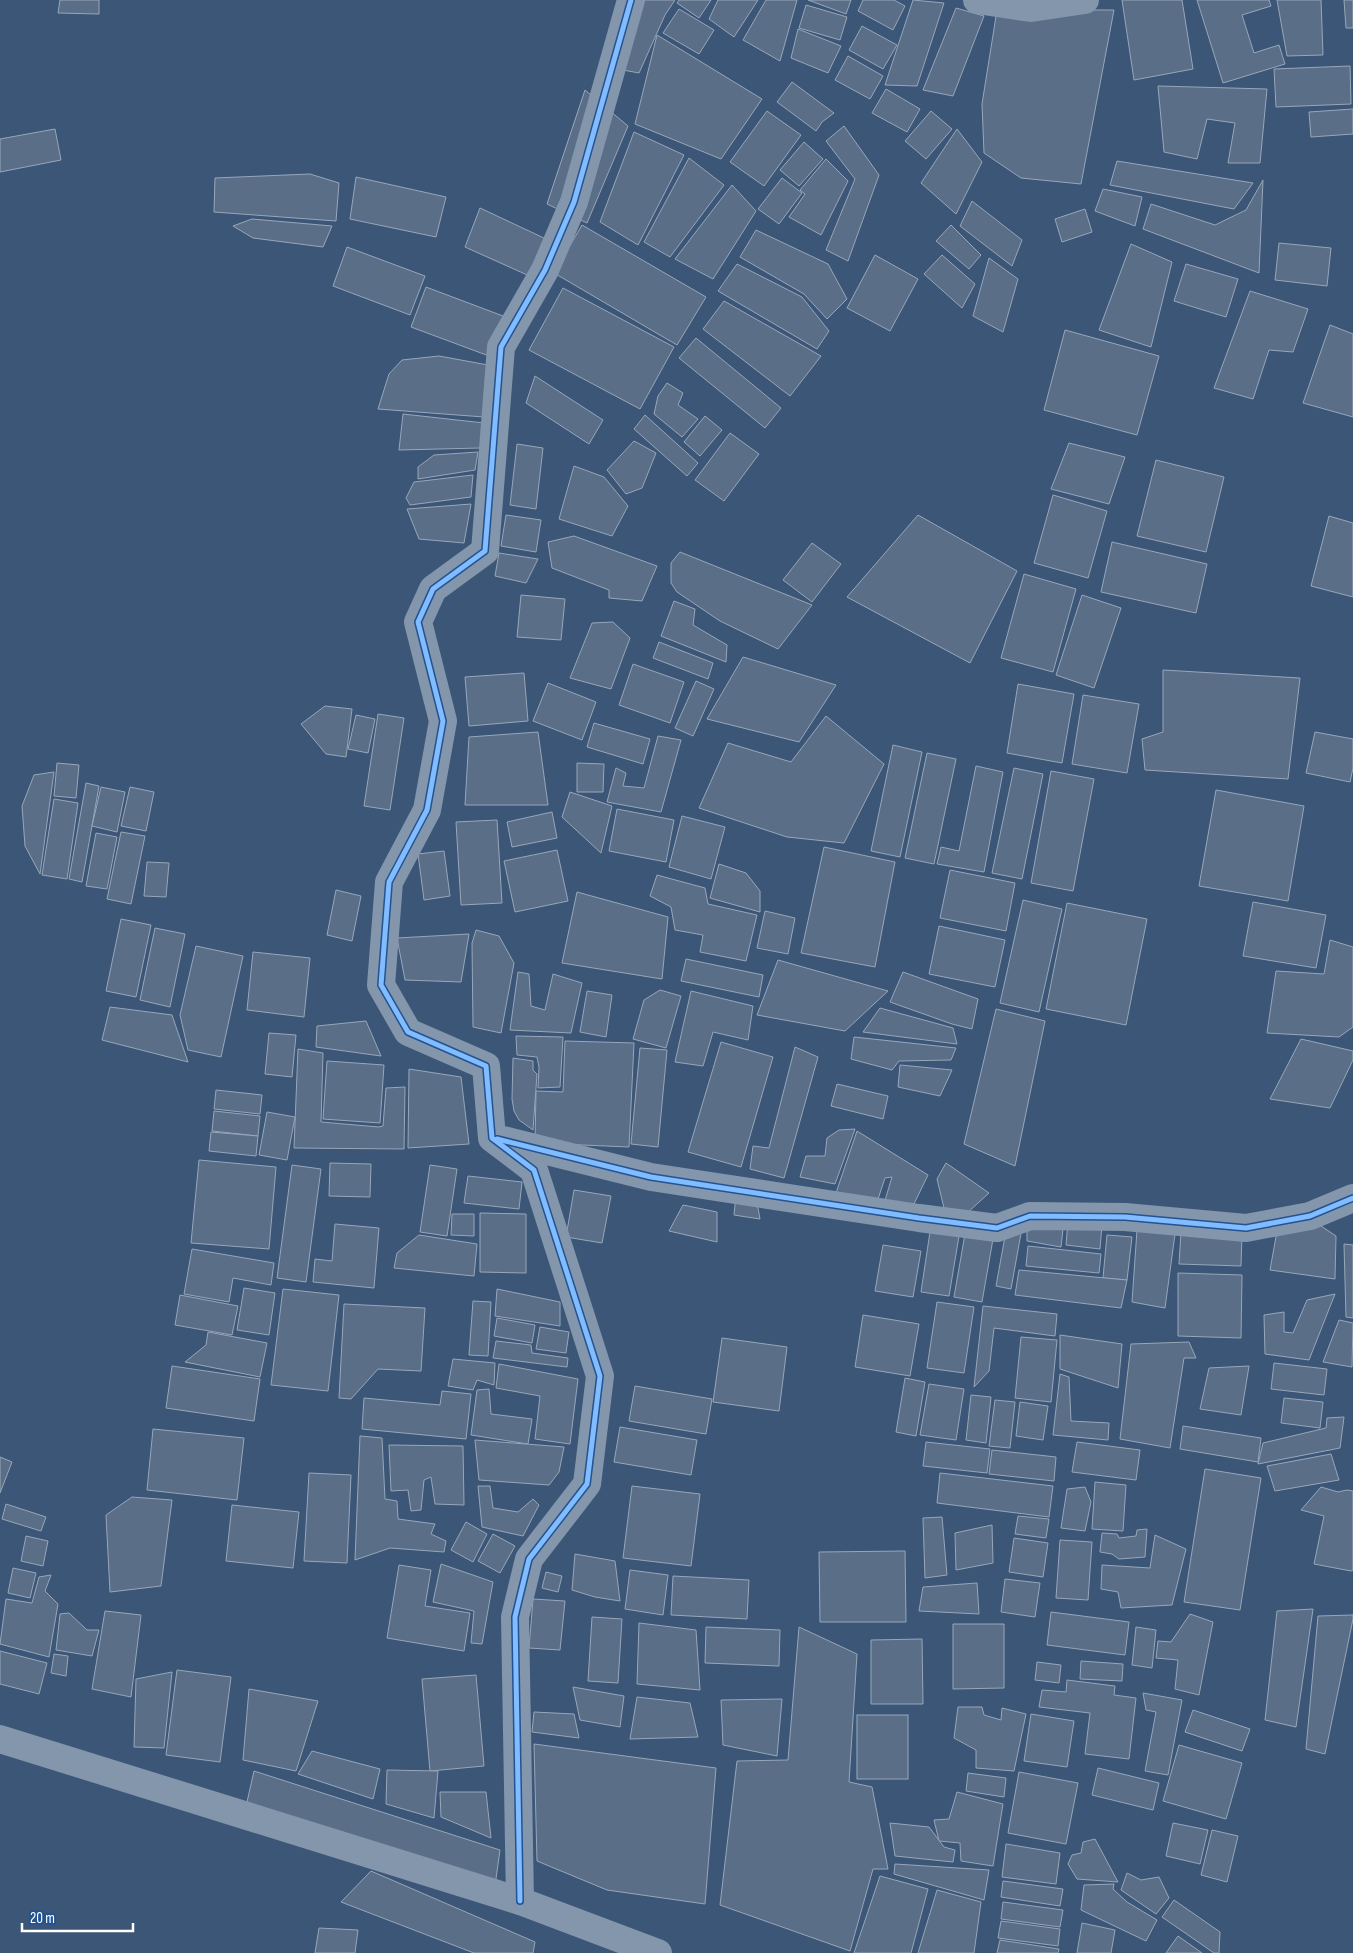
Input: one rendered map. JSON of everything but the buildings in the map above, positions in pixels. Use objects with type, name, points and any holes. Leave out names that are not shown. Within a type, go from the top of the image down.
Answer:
[{"type":"street","points":[[520,1901],[515,1617],[529,1559],[587,1484],[600,1376],[534,1170],[492,1138],[486,1066],[408,1032],[381,985],[389,882],[427,810],[443,721],[418,622],[433,589],[485,551],[501,347],[545,270],[574,202],[631,0]]},
{"type":"street","points":[[977,0],[1031,8],[1086,0]]},
{"type":"street","points":[[492,1138],[651,1177],[997,1228],[1030,1216],[1125,1217],[1246,1228],[1310,1216],[1353,1198]]},
{"type":"street","points":[[0,1739],[520,1901],[658,1953]]},
{"type":"cycle path","points":[[520,1901],[515,1617],[529,1559],[587,1484],[600,1376],[534,1170],[492,1138],[486,1066],[408,1032],[381,985],[389,882],[427,810],[443,721],[418,622],[433,589],[485,551],[501,347],[545,270],[574,202],[631,0]]},
{"type":"cycle path","points":[[497,1139],[651,1177],[997,1228],[1030,1216],[1125,1217],[1246,1228],[1310,1216],[1353,1198]]}]
